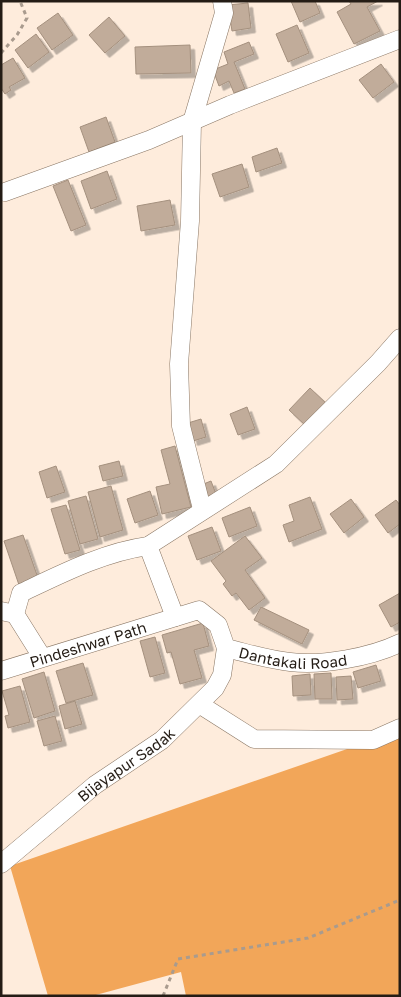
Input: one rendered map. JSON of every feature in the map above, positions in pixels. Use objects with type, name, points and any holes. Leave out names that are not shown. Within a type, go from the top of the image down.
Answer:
[{"type":"street","points":[[202,509],[181,426],[179,364],[190,220],[192,122],[224,13],[222,1]]},
{"type":"street","points":[[5,192],[192,122],[238,102],[400,39]]},
{"type":"street","points":[[42,657],[8,613],[21,593],[63,573],[128,549],[148,546],[202,509],[276,464],[378,363],[400,338]]},
{"type":"street","points":[[148,546],[176,617]]},
{"type":"street","name":"Dantakali Road","points":[[176,617],[200,610],[218,625],[226,648],[291,662],[336,661],[388,649],[400,643]]},
{"type":"street","name":"Pindeshwar Path","points":[[1,671],[176,617]]},
{"type":"street","name":"Bijayapur Sadak","points":[[1,864],[95,785],[162,740],[214,688],[222,676],[226,648]]},
{"type":"street","points":[[199,704],[254,739],[373,740],[400,728]]},
{"type":"path","points":[[1,52],[17,35],[27,18],[20,1]]},
{"type":"path","points":[[162,996],[178,959],[308,938],[400,900]]},
{"type":"shaded area","points":[[400,728],[400,996],[186,996],[181,972],[92,996],[48,996],[10,866],[373,740]]},
{"type":"building","points":[[291,1],[315,1],[320,13],[300,22]]},
{"type":"building","points":[[349,1],[378,1],[367,7],[380,31],[354,44],[337,12],[351,4]]},
{"type":"building","points":[[248,3],[251,28],[232,31],[228,5]]},
{"type":"building","points":[[58,13],[73,35],[52,50],[37,28]]},
{"type":"building","points":[[109,17],[125,36],[105,53],[89,35]]},
{"type":"building","points":[[297,25],[309,53],[288,62],[276,34]]},
{"type":"building","points":[[36,34],[49,52],[28,68],[15,50]]},
{"type":"building","points":[[249,42],[254,54],[234,62],[245,89],[234,93],[229,81],[219,86],[213,70],[228,64],[224,52]]},
{"type":"building","points":[[190,45],[191,73],[136,74],[135,47]]},
{"type":"building","points":[[13,58],[25,78],[9,87],[11,90],[5,94],[1,88],[1,65]]},
{"type":"building","points":[[381,64],[394,82],[373,98],[359,80]]},
{"type":"building","points":[[106,117],[115,142],[89,152],[80,127]]},
{"type":"building","points":[[277,148],[282,163],[256,172],[252,157]]},
{"type":"building","points":[[242,164],[249,187],[220,197],[212,174]]},
{"type":"building","points":[[107,171],[117,199],[91,209],[81,181]]},
{"type":"building","points":[[68,180],[86,225],[71,231],[53,186]]},
{"type":"building","points":[[170,200],[175,225],[141,231],[137,206]]},
{"type":"building","points":[[310,388],[327,404],[306,426],[289,410]]},
{"type":"building","points":[[247,407],[255,429],[238,435],[230,414]]},
{"type":"building","points":[[201,419],[206,437],[193,441],[188,423]]},
{"type":"building","points":[[175,446],[191,507],[162,514],[156,487],[170,484],[161,450]]},
{"type":"building","points":[[119,461],[123,476],[103,481],[99,466]]},
{"type":"building","points":[[56,466],[65,492],[47,498],[39,472]]},
{"type":"building","points":[[211,481],[216,494],[207,498],[201,485]]},
{"type":"building","points":[[111,486],[123,530],[100,537],[88,492]]},
{"type":"building","points":[[150,491],[158,515],[135,523],[127,499]]},
{"type":"building","points":[[86,496],[98,539],[80,544],[68,501]]},
{"type":"building","points":[[310,497],[322,529],[289,542],[283,525],[294,521],[289,505]]},
{"type":"building","points":[[351,499],[364,517],[344,533],[330,514]]},
{"type":"building","points":[[396,500],[400,505],[400,524],[388,533],[375,515]]},
{"type":"building","points":[[66,505],[80,550],[65,554],[51,509]]},
{"type":"building","points":[[250,507],[257,526],[229,537],[222,518]]},
{"type":"building","points":[[212,527],[221,551],[197,560],[188,536]]},
{"type":"building","points":[[23,535],[38,578],[19,585],[4,541]]},
{"type":"building","points":[[245,536],[262,558],[245,570],[265,598],[249,610],[236,593],[232,596],[223,584],[226,581],[211,561]]},
{"type":"building","points":[[400,593],[400,622],[391,627],[379,605]]},
{"type":"building","points":[[261,607],[309,630],[302,644],[254,620]]},
{"type":"building","points":[[203,623],[209,646],[194,650],[202,678],[180,684],[171,652],[167,653],[162,635]]},
{"type":"building","points":[[155,637],[165,673],[150,677],[140,641]]},
{"type":"building","points":[[83,663],[93,695],[66,703],[56,671]]},
{"type":"building","points":[[376,665],[381,681],[358,688],[353,672]]},
{"type":"building","points":[[44,672],[55,711],[34,718],[22,679]]},
{"type":"building","points":[[331,673],[332,699],[315,699],[314,674]]},
{"type":"building","points":[[310,674],[311,695],[293,696],[292,676]]},
{"type":"building","points":[[351,676],[353,699],[337,700],[336,677]]},
{"type":"building","points":[[20,686],[30,722],[8,728],[5,716],[9,715],[2,691]]},
{"type":"building","points":[[75,701],[82,724],[65,729],[59,706]]},
{"type":"building","points":[[55,716],[62,741],[44,746],[37,721]]}]
